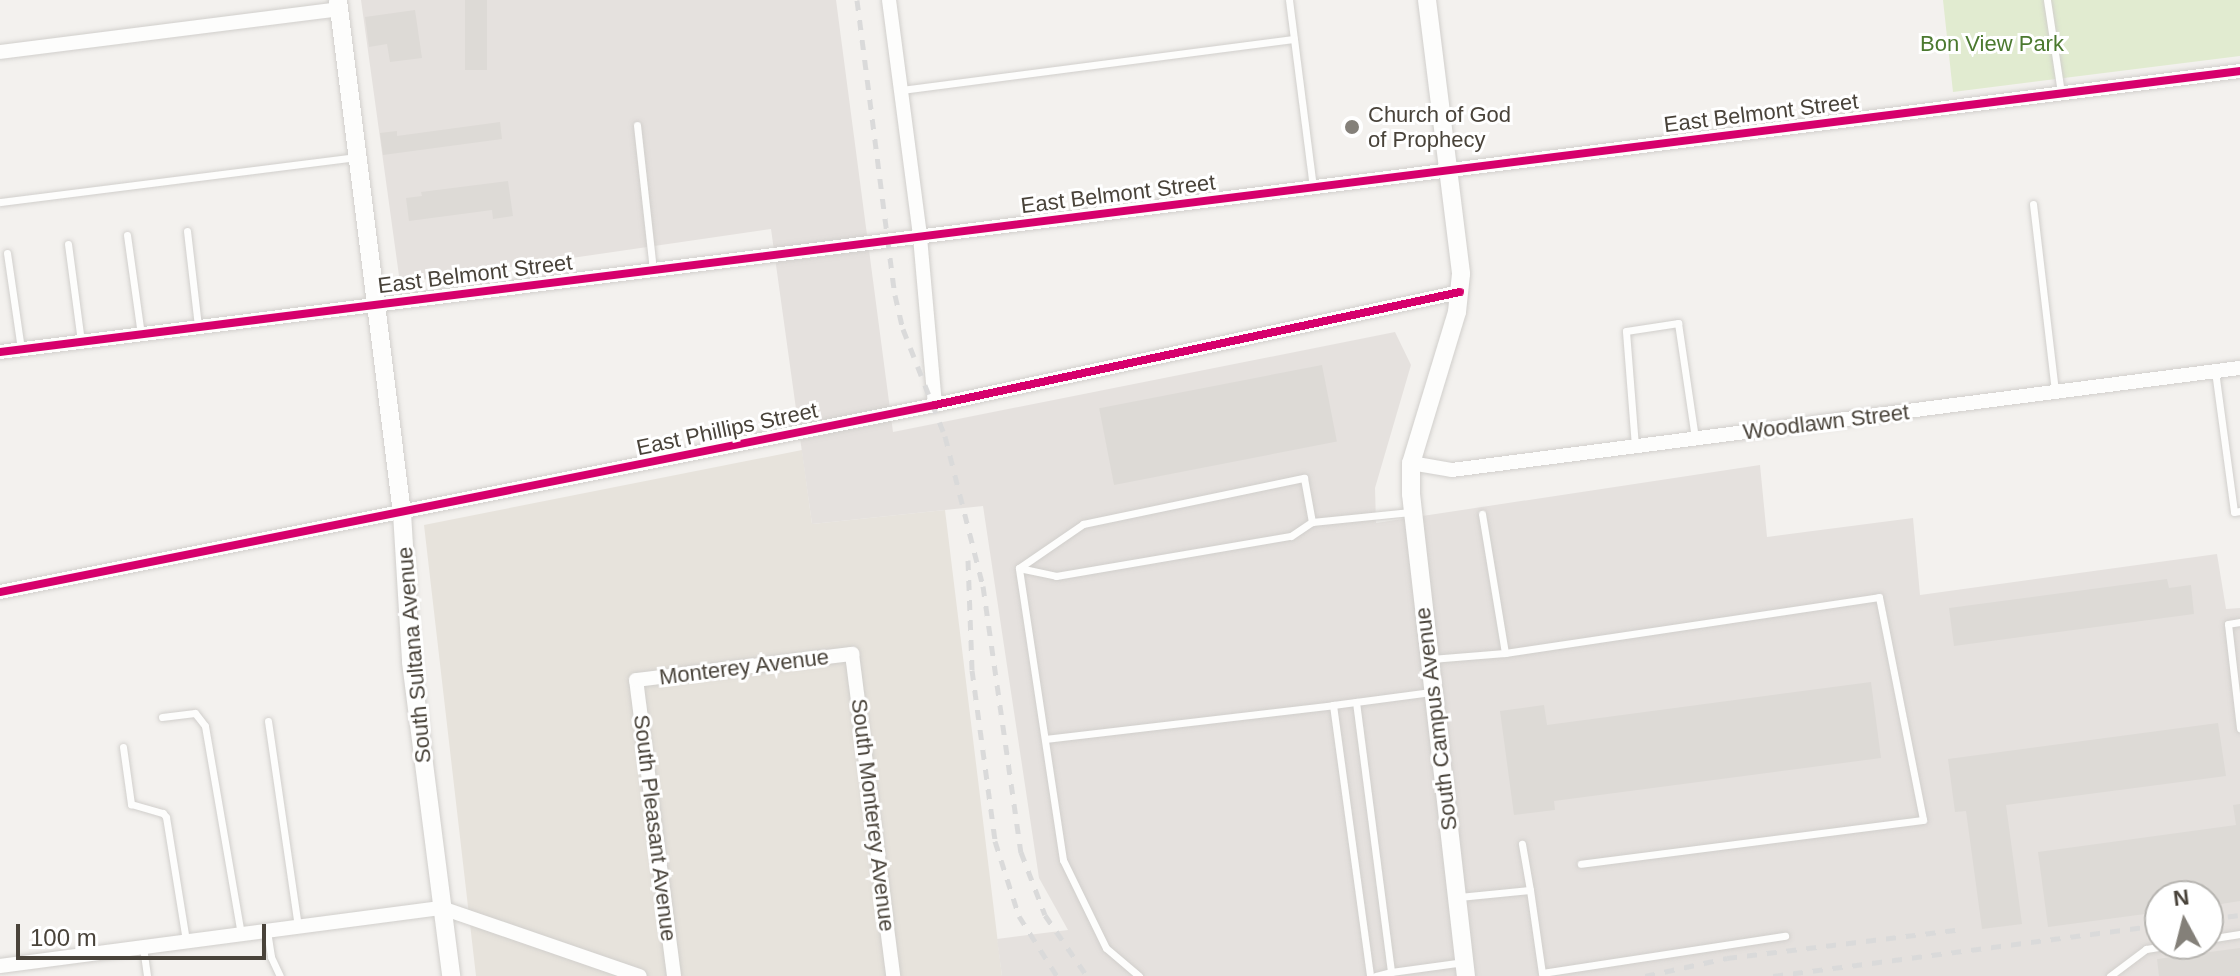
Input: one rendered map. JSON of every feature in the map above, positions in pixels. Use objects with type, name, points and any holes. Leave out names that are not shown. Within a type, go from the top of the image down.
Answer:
[{"type":"street","points":[[889,0],[920,237],[935,405]]},
{"type":"street","points":[[1427,0],[1460,292]]},
{"type":"street","points":[[0,52],[339,4]]},
{"type":"street","name":"South Sultana Avenue","points":[[339,4],[402,513],[411,662],[451,976]]},
{"type":"street","name":"East Belmont Street","points":[[0,352],[2240,71]]},
{"type":"street","name":"East Phillips Street","points":[[0,592],[935,405],[1460,292]]},
{"type":"street","name":"South Campus Avenue","points":[[1460,292],[1411,463],[1412,512],[1465,969]]},
{"type":"street","name":"Woodlawn Street","points":[[1411,463],[1452,470],[2240,368]]},
{"type":"street","name":"Monterey Avenue","points":[[636,680],[852,654]]},
{"type":"street","name":"South Monterey Avenue","points":[[852,654],[893,976]]},
{"type":"street","name":"South Pleasant Avenue","points":[[636,680],[674,976]]},
{"type":"street","points":[[2,969],[186,941],[442,908],[640,976]]},
{"type":"lane","points":[[1289,0],[1313,187]]},
{"type":"lane","points":[[2047,0],[2061,93]]},
{"type":"lane","points":[[901,90],[1294,39]]},
{"type":"lane","points":[[637,125],[653,270]]},
{"type":"lane","points":[[0,202],[358,157]]},
{"type":"lane","points":[[2033,204],[2055,392]]},
{"type":"lane","points":[[187,231],[198,326]]},
{"type":"lane","points":[[127,235],[141,334]]},
{"type":"lane","points":[[68,244],[81,341]]},
{"type":"lane","points":[[7,253],[21,349]]},
{"type":"lane","points":[[1635,446],[1626,331],[1678,323],[1695,439]]},
{"type":"lane","points":[[2215,371],[2234,512],[2240,511]]},
{"type":"lane","points":[[1019,568],[1083,524],[1304,478],[1312,522]]},
{"type":"lane","points":[[1019,568],[1056,576],[1291,536],[1312,522],[1412,512]]},
{"type":"lane","points":[[1482,514],[1505,653]]},
{"type":"lane","points":[[1019,568],[1063,860],[1106,948],[1139,976]]},
{"type":"lane","points":[[1429,659],[1505,653],[1879,597],[1923,820],[1581,864]]},
{"type":"lane","points":[[2240,622],[2228,624],[2240,728]]},
{"type":"lane","points":[[1045,739],[1433,691]]},
{"type":"lane","points":[[1356,702],[1391,972]]},
{"type":"lane","points":[[1333,705],[1373,976],[1391,972],[1465,969]]},
{"type":"lane","points":[[162,717],[195,713],[205,726],[241,935]]},
{"type":"lane","points":[[268,721],[298,927]]},
{"type":"lane","points":[[123,747],[131,804],[166,817],[186,941]]},
{"type":"lane","points":[[1522,844],[1542,973],[1785,936]]},
{"type":"lane","points":[[1457,897],[1530,890]]},
{"type":"lane","points":[[267,931],[271,957],[280,976]]},
{"type":"lane","points":[[143,947],[147,976]]},
{"type":"lane","points":[[2110,976],[2144,950]]},
{"type":"shaded area","points":[[361,0],[836,0],[893,432],[1395,332],[1411,365],[1375,488],[1376,523],[1760,465],[1767,537],[1913,518],[1920,595],[2217,554],[2226,609],[2240,608],[2240,976],[1002,976],[997,939],[1068,930],[1039,878],[983,506],[812,524],[771,229],[400,283]]},
{"type":"shaded area","points":[[802,450],[812,524],[945,510],[1002,976],[476,976],[424,525]]},
{"type":"green space","name":"Bon View Park","points":[[1943,0],[2240,0],[2240,56],[1953,92]]},
{"type":"building","points":[[465,0],[487,0],[487,70],[465,70]]},
{"type":"building","points":[[415,10],[422,58],[390,62],[387,44],[369,47],[365,17]]},
{"type":"building","points":[[500,122],[502,139],[383,155],[380,133],[397,131],[397,136]]},
{"type":"building","points":[[508,181],[513,216],[493,219],[492,210],[409,221],[406,198],[422,196],[421,192]]},
{"type":"building","points":[[1322,365],[1337,442],[1114,485],[1099,408]]},
{"type":"building","points":[[2167,579],[2169,588],[2191,585],[2194,614],[1954,646],[1949,608]]},
{"type":"building","points":[[1871,682],[1881,758],[1554,801],[1555,810],[1514,815],[1500,711],[1544,705],[1547,725]]},
{"type":"building","points":[[2218,723],[2226,776],[2006,805],[2022,924],[1982,929],[1966,811],[1955,812],[1948,759]]},
{"type":"building","points":[[2240,804],[2240,901],[2224,904],[2224,880],[2144,880],[2144,914],[2048,927],[2038,852],[2236,825],[2233,805]]},
{"type":"building","points":[[2240,948],[2240,976],[2159,976],[2157,960],[2224,960],[2224,950]]},
{"type":"railway","points":[[857,0],[895,295],[903,329],[945,436],[983,586],[1021,852],[1045,915],[1087,976]]},
{"type":"railway","points":[[968,560],[972,670],[995,841],[1019,916],[1057,976]]},
{"type":"railway","points":[[2224,917],[2240,915]]},
{"type":"railway","points":[[1773,976],[2144,927]]},
{"type":"railway","points":[[1645,976],[1727,958],[1963,929]]},
{"type":"cycle path","points":[[0,352],[2240,71]]},
{"type":"cycle path","points":[[0,592],[935,405],[1460,292]]},
{"type":"place","name":"Church of God of Prophecy","points":[[1352,127]]}]
